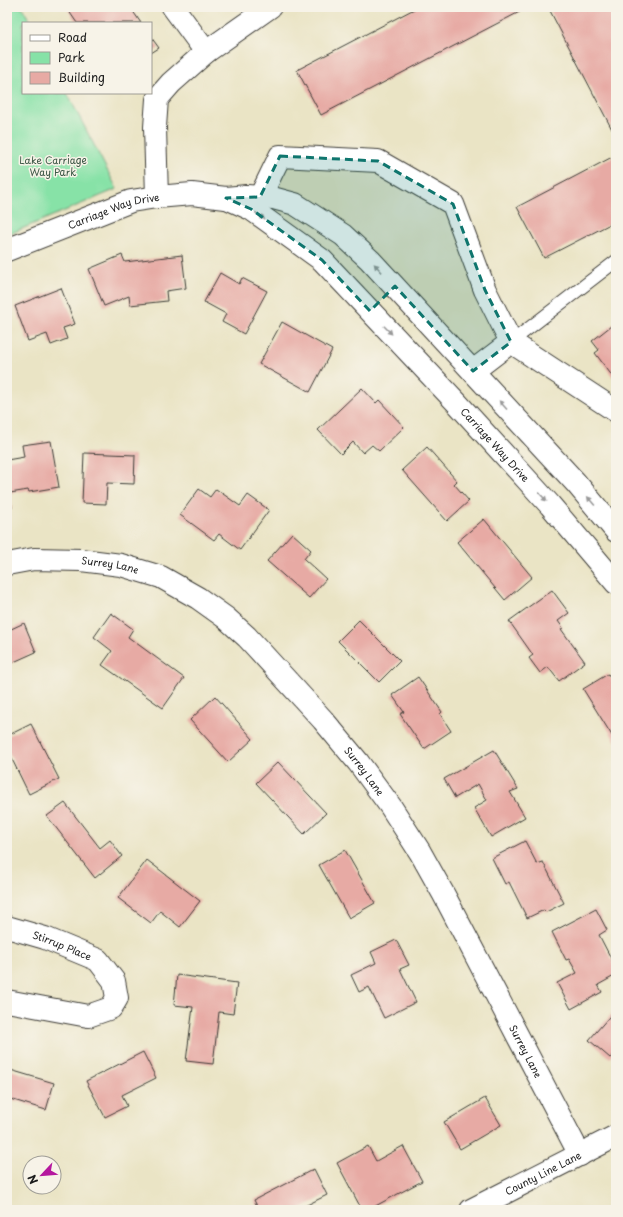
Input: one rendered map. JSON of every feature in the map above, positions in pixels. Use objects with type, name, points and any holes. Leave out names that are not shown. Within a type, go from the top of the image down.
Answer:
[{"type":"street","points":[[173,7],[206,52]]},
{"type":"street","points":[[156,197],[155,127],[157,99],[171,83],[206,52],[270,7]]},
{"type":"street","points":[[260,197],[280,156],[378,161],[453,204],[485,290],[511,342],[616,411]]},
{"type":"street","name":"Carriage Way Drive","points":[[7,250],[131,201],[192,194],[226,198],[247,196],[273,198],[294,204],[322,220],[343,235],[370,260],[576,483],[616,531]]},
{"type":"street","name":"Carriage Way Drive","points":[[226,198],[251,209],[322,260],[550,505],[616,583]]},
{"type":"street","points":[[370,311],[395,286]]},
{"type":"street","points":[[473,371],[511,342]]},
{"type":"street","name":"Surrey Lane","points":[[7,564],[34,559],[81,560],[120,565],[161,577],[198,598],[226,618],[247,637],[323,720],[358,762],[391,807],[420,852],[580,1155]]},
{"type":"street","name":"Stirrup Place","points":[[7,927],[45,938],[98,960],[114,981],[117,998],[111,1008],[88,1016],[7,1001]]},
{"type":"street","name":"County Line Lane","points":[[471,1210],[616,1136]]},
{"type":"lane","points":[[511,342],[616,261]]},
{"type":"highlighted area","points":[[280,156],[378,161],[453,204],[485,290],[511,342],[473,371],[395,286],[370,311],[322,260],[251,209],[226,198],[260,197]]},
{"type":"green space","name":"Lake Carriage Way Park","points":[[7,7],[22,7],[30,22],[22,22],[22,94],[68,94],[117,189],[7,235]]},
{"type":"building","points":[[66,7],[130,7],[140,22],[76,22]]},
{"type":"building","points":[[418,7],[529,7],[321,115],[297,70]]},
{"type":"building","points":[[548,7],[611,7],[616,16],[616,137]]},
{"type":"building","points":[[152,38],[159,48],[152,52]]},
{"type":"building","points":[[616,155],[616,221],[544,258],[517,207]]},
{"type":"building","points":[[122,255],[125,262],[182,255],[186,288],[166,291],[167,301],[130,305],[129,296],[104,306],[89,269]]},
{"type":"building","points":[[220,273],[239,284],[242,278],[267,291],[244,334],[222,322],[226,314],[204,302]]},
{"type":"building","points":[[61,288],[75,324],[63,328],[67,339],[51,345],[47,334],[28,341],[15,306]]},
{"type":"building","points":[[282,322],[332,350],[310,392],[259,364]]},
{"type":"building","points":[[616,322],[616,381],[595,353],[599,350],[592,341]]},
{"type":"building","points":[[362,388],[376,403],[379,400],[404,427],[379,451],[372,445],[363,453],[353,442],[341,454],[318,430]]},
{"type":"building","points":[[51,441],[59,487],[29,492],[28,490],[10,493],[12,508],[7,509],[7,460],[24,457],[22,445]]},
{"type":"building","points":[[427,447],[457,481],[454,484],[469,501],[447,521],[402,470]]},
{"type":"building","points":[[84,453],[135,455],[134,484],[107,483],[106,504],[82,503]]},
{"type":"building","points":[[199,489],[210,497],[216,489],[240,506],[248,495],[269,510],[240,550],[219,534],[214,540],[180,515]]},
{"type":"building","points":[[484,519],[532,577],[505,600],[457,542]]},
{"type":"building","points":[[292,533],[311,550],[304,559],[326,579],[309,598],[267,561]]},
{"type":"building","points":[[552,590],[569,613],[558,621],[563,628],[561,629],[585,662],[559,681],[548,667],[540,673],[529,658],[533,655],[509,621]]},
{"type":"building","points":[[111,613],[133,629],[128,637],[184,678],[163,708],[102,665],[112,651],[94,637]]},
{"type":"building","points":[[359,620],[400,661],[379,682],[338,641]]},
{"type":"building","points":[[24,623],[36,652],[7,665],[7,631]]},
{"type":"building","points":[[608,674],[616,684],[616,742],[583,689]]},
{"type":"building","points":[[418,677],[442,712],[440,714],[451,731],[424,749],[400,714],[404,712],[392,695]]},
{"type":"building","points":[[215,696],[253,739],[228,762],[190,720]]},
{"type":"building","points":[[31,724],[59,779],[29,794],[7,749],[7,736]]},
{"type":"building","points":[[494,750],[518,789],[510,792],[525,817],[491,837],[474,808],[487,800],[478,784],[455,798],[444,779]]},
{"type":"building","points":[[278,762],[326,813],[304,834],[256,783]]},
{"type":"building","points":[[65,803],[100,848],[110,840],[122,856],[95,878],[47,816]]},
{"type":"building","points":[[525,841],[537,864],[543,862],[564,903],[546,912],[544,910],[527,918],[509,882],[505,884],[492,858]]},
{"type":"building","points":[[345,850],[375,903],[349,918],[319,865]]},
{"type":"building","points":[[147,860],[200,901],[180,927],[160,911],[151,923],[118,898]]},
{"type":"building","points":[[596,909],[607,930],[599,935],[616,968],[616,975],[598,985],[602,992],[571,1009],[557,983],[577,973],[569,959],[566,960],[552,932]]},
{"type":"building","points":[[396,940],[409,965],[400,969],[416,1002],[384,1018],[369,987],[359,992],[351,975],[376,963],[371,952]]},
{"type":"building","points":[[177,975],[237,983],[233,1014],[219,1012],[213,1064],[186,1061],[193,1007],[174,1005]]},
{"type":"building","points":[[616,1009],[616,1053],[610,1058],[589,1040]]},
{"type":"building","points":[[143,1052],[156,1078],[122,1095],[127,1106],[105,1117],[86,1081]]},
{"type":"building","points":[[7,1069],[54,1083],[46,1110],[7,1098]]},
{"type":"building","points":[[485,1098],[501,1125],[460,1149],[444,1122]]},
{"type":"building","points":[[368,1146],[376,1161],[403,1146],[422,1181],[368,1210],[362,1210],[337,1163]]},
{"type":"building","points":[[314,1169],[327,1195],[297,1210],[259,1210],[254,1200]]}]
